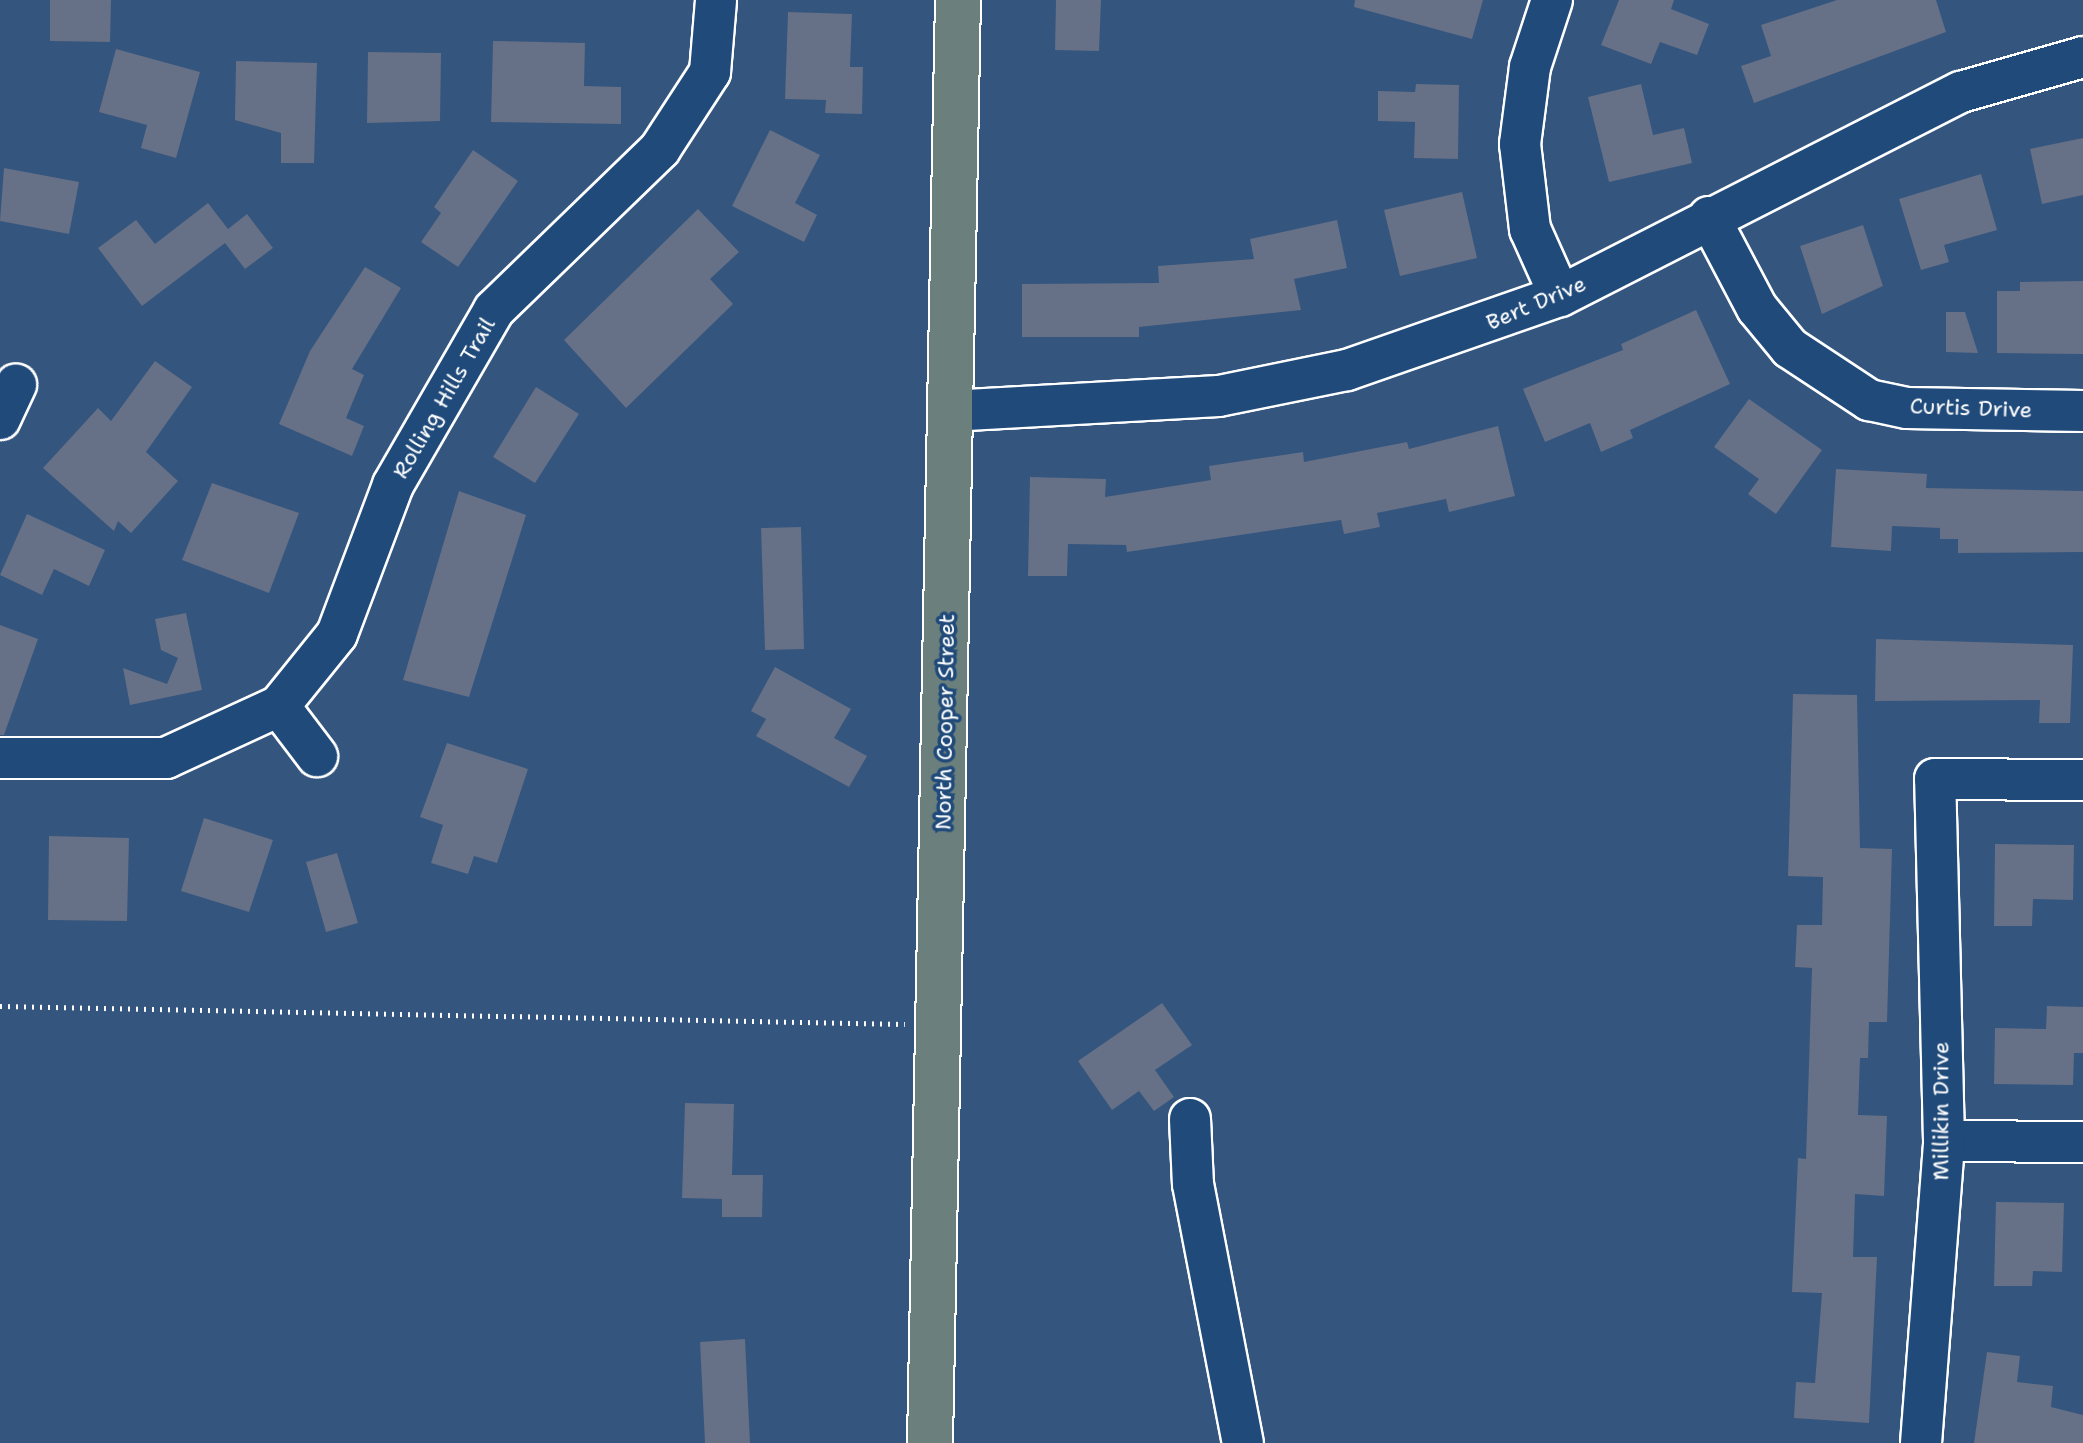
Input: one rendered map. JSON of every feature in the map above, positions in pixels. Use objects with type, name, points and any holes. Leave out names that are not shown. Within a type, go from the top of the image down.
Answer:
[{"type":"main road","name":"North Cooper Street","points":[[930,1443],[942,1025],[949,411],[958,0]]},
{"type":"street","name":"Rolling Hills Trail","points":[[0,758],[166,758],[279,706],[337,634],[393,485],[494,310],[660,149],[710,72],[716,0]]},
{"type":"street","points":[[1552,0],[1530,67],[1520,144],[1530,229],[1560,296]]},
{"type":"street","name":"Bert Drive","points":[[949,411],[1219,396],[1347,370],[1560,296],[1709,217],[1961,92],[2083,57]]},
{"type":"street","name":"Curtis Drive","points":[[1709,217],[1757,308],[1790,348],[1869,400],[1907,408],[2083,411]]},
{"type":"street","points":[[279,706],[317,756]]},
{"type":"street","name":"Millikin Drive","points":[[1921,1443],[1944,1141],[1935,779],[2083,780]]},
{"type":"street","points":[[1190,1119],[1193,1184],[1243,1443]]},
{"type":"street","points":[[1944,1141],[2083,1142]]},
{"type":"path","points":[[0,1006],[942,1025]]},
{"type":"building","points":[[50,0],[111,0],[110,42],[50,41]]},
{"type":"building","points":[[1056,0],[1101,0],[1099,51],[1055,50]]},
{"type":"building","points":[[1355,0],[1483,0],[1472,39],[1354,7]]},
{"type":"building","points":[[1619,0],[1674,0],[1671,9],[1709,24],[1697,55],[1660,42],[1651,64],[1601,45]]},
{"type":"building","points":[[1837,0],[1936,0],[1946,32],[1754,103],[1741,66],[1771,56],[1761,25]]},
{"type":"building","points":[[788,12],[852,14],[850,67],[863,67],[862,114],[825,113],[826,100],[785,99]]},
{"type":"building","points":[[493,41],[585,43],[584,86],[621,87],[621,124],[491,122]]},
{"type":"building","points":[[116,49],[200,72],[176,158],[141,148],[147,125],[99,112]]},
{"type":"building","points":[[368,52],[441,53],[440,121],[367,123]]},
{"type":"building","points":[[236,61],[317,63],[314,163],[281,163],[281,133],[235,120]]},
{"type":"building","points":[[1416,84],[1459,85],[1458,159],[1414,158],[1415,122],[1378,121],[1378,91],[1415,92]]},
{"type":"building","points":[[1641,84],[1653,135],[1684,128],[1692,163],[1609,182],[1588,97]]},
{"type":"building","points":[[770,130],[820,155],[795,203],[817,215],[804,242],[732,206]]},
{"type":"building","points":[[2083,138],[2083,195],[2042,204],[2030,149]]},
{"type":"building","points":[[473,150],[518,181],[458,267],[421,242],[441,213],[434,207]]},
{"type":"building","points":[[4,168],[79,182],[69,234],[0,221]]},
{"type":"building","points":[[1981,174],[1997,230],[1944,245],[1949,262],[1921,270],[1899,199]]},
{"type":"building","points":[[1462,192],[1477,258],[1400,276],[1384,210]]},
{"type":"building","points":[[208,203],[228,229],[247,214],[273,248],[245,269],[225,243],[142,306],[98,248],[136,220],[155,244]]},
{"type":"building","points":[[698,209],[739,252],[710,279],[733,304],[626,408],[564,340]]},
{"type":"building","points":[[1337,220],[1347,268],[1294,279],[1301,310],[1139,327],[1139,337],[1022,337],[1022,284],[1159,283],[1158,266],[1254,259],[1250,239]]},
{"type":"building","points":[[1863,225],[1883,286],[1822,314],[1800,246]]},
{"type":"building","points":[[365,267],[401,288],[352,369],[364,375],[346,418],[364,426],[352,456],[279,424],[310,351]]},
{"type":"building","points":[[2083,281],[2083,354],[1997,353],[1997,291],[2020,291],[2020,282]]},
{"type":"building","points":[[1696,310],[1730,384],[1630,430],[1633,438],[1601,452],[1590,423],[1545,442],[1523,389],[1623,350],[1621,344]]},
{"type":"building","points":[[1946,312],[1965,312],[1978,353],[1946,352]]},
{"type":"building","points":[[155,361],[192,387],[146,452],[178,481],[131,533],[118,521],[114,531],[43,468],[98,408],[111,421]]},
{"type":"building","points":[[536,387],[579,414],[535,483],[493,457]]},
{"type":"building","points":[[1749,399],[1822,450],[1776,514],[1748,494],[1759,479],[1714,447]]},
{"type":"building","points":[[1498,426],[1515,496],[1449,512],[1446,499],[1377,513],[1380,527],[1344,534],[1341,520],[1127,552],[1126,545],[1068,544],[1067,576],[1028,576],[1030,477],[1106,479],[1105,497],[1211,480],[1209,466],[1303,452],[1304,462],[1407,442],[1409,449]]},
{"type":"building","points":[[1836,469],[1927,474],[1926,488],[2083,491],[2083,552],[1958,553],[1958,539],[1940,539],[1940,528],[1892,526],[1891,551],[1831,547]]},
{"type":"building","points":[[212,483],[299,513],[269,593],[182,560]]},
{"type":"building","points":[[459,491],[526,515],[469,697],[403,680]]},
{"type":"building","points":[[27,514],[105,550],[89,586],[54,569],[42,595],[0,575]]},
{"type":"building","points":[[801,527],[804,649],[765,650],[761,528]]},
{"type":"building","points":[[186,613],[202,690],[130,705],[123,668],[167,684],[178,658],[161,650],[155,619]]},
{"type":"building","points":[[0,625],[38,639],[4,735],[0,735]]},
{"type":"building","points":[[1876,639],[2073,645],[2070,723],[2039,723],[2040,700],[1875,701]]},
{"type":"building","points":[[775,667],[851,709],[834,738],[867,756],[849,787],[756,736],[766,719],[751,711]]},
{"type":"building","points":[[1793,694],[1857,695],[1860,848],[1892,849],[1887,1022],[1869,1022],[1868,1058],[1860,1058],[1858,1115],[1887,1116],[1884,1196],[1855,1194],[1853,1257],[1877,1257],[1869,1423],[1794,1418],[1796,1382],[1815,1383],[1822,1293],[1792,1292],[1798,1158],[1806,1159],[1812,968],[1795,967],[1797,925],[1822,925],[1823,877],[1788,876]]},
{"type":"building","points":[[447,743],[528,769],[497,863],[474,856],[468,874],[431,863],[443,825],[420,817]]},
{"type":"building","points":[[204,818],[273,840],[249,912],[181,891]]},
{"type":"building","points":[[49,836],[129,838],[127,921],[48,920]]},
{"type":"building","points":[[1995,844],[2074,845],[2073,900],[2033,899],[2032,926],[1994,926]]},
{"type":"building","points":[[337,853],[358,923],[326,932],[306,862]]},
{"type":"building","points":[[1162,1003],[1192,1045],[1155,1070],[1174,1097],[1154,1111],[1139,1091],[1112,1110],[1078,1061]]},
{"type":"building","points":[[2047,1006],[2083,1007],[2083,1053],[2074,1053],[2073,1085],[1994,1084],[1995,1028],[2046,1029]]},
{"type":"building","points":[[685,1103],[734,1104],[732,1175],[763,1175],[762,1217],[722,1217],[722,1199],[682,1198]]},
{"type":"building","points":[[1996,1202],[2064,1203],[2062,1272],[2033,1271],[2032,1286],[1994,1286]]},
{"type":"building","points":[[745,1339],[750,1443],[705,1443],[700,1342]]},
{"type":"building","points":[[1987,1352],[2020,1356],[2017,1382],[2053,1386],[2051,1407],[2083,1415],[2083,1443],[1974,1443]]}]
